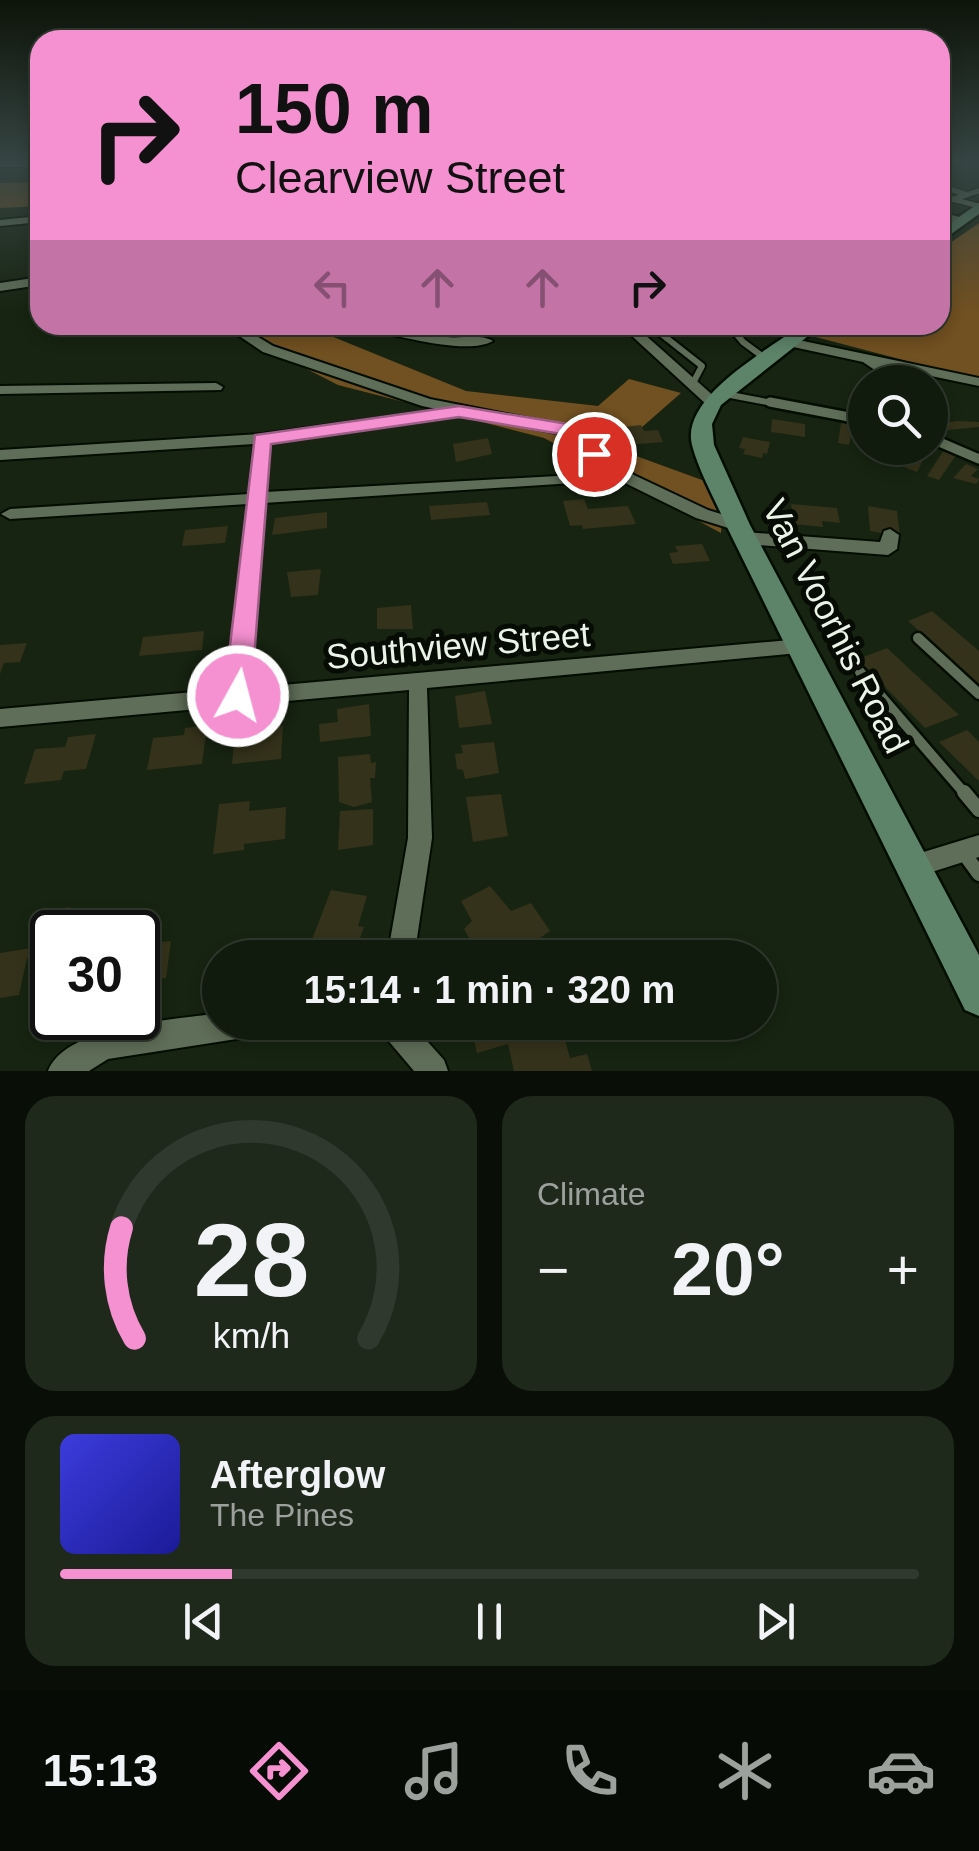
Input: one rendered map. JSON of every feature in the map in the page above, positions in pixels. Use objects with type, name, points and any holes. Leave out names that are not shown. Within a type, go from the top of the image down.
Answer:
[{"type":"street","points":[[950,230],[973,212]]},
{"type":"street","points":[[950,217],[963,221]]},
{"type":"street","points":[[0,223],[30,220]]},
{"type":"street","points":[[0,287],[30,282]]},
{"type":"street","points":[[245,335],[268,349],[459,412],[568,430],[628,478],[741,532],[888,548],[890,535]]},
{"type":"street","points":[[413,335],[486,342]]},
{"type":"street","points":[[638,335],[693,383],[718,398],[799,335]]},
{"type":"street","points":[[789,342],[979,382]]},
{"type":"street","points":[[862,356],[876,365]]},
{"type":"street","points":[[0,390],[216,387]]},
{"type":"street","name":"Van Voorhis Road","points":[[718,398],[700,424],[703,445],[741,532],[979,996]]},
{"type":"street","points":[[0,455],[262,439],[459,412]]},
{"type":"street","points":[[238,696],[262,439]]},
{"type":"street","points":[[10,514],[589,477],[628,478]]},
{"type":"street","name":"Southview Street","points":[[0,718],[802,647]]},
{"type":"street","points":[[403,940],[420,838],[418,692]]},
{"type":"street","points":[[913,866],[971,849]]},
{"type":"street","points":[[63,1071],[103,1045],[202,1030]]},
{"type":"street","points":[[406,1040],[433,1071]]},
{"type":"lane","points":[[663,335],[702,366],[693,383]]},
{"type":"lane","points":[[737,335],[766,359]]},
{"type":"lane","points":[[718,398],[848,417]]},
{"type":"lane","points":[[948,446],[979,459]]},
{"type":"lane","points":[[918,638],[979,694]]},
{"type":"lane","points":[[860,672],[979,810]]},
{"type":"lane","points":[[971,849],[979,874]]},
{"type":"shaded area","points":[[979,223],[979,380],[948,372],[948,365],[922,365],[812,336],[813,335],[950,335],[950,243]]},
{"type":"shaded area","points":[[240,335],[329,335],[466,391],[598,406],[629,379],[681,393],[617,449],[724,488],[721,533],[544,438],[338,385]]},
{"type":"building","points":[[772,419],[805,424],[805,437],[771,432]]},
{"type":"building","points":[[948,422],[979,422],[979,427],[948,430]]},
{"type":"building","points":[[841,423],[848,424],[848,445],[838,443]]},
{"type":"building","points":[[641,425],[644,431],[658,430],[663,442],[626,445],[621,434],[627,433],[624,427]]},
{"type":"building","points":[[743,437],[770,442],[767,454],[763,453],[762,458],[743,454],[745,449],[739,448]]},
{"type":"building","points":[[488,438],[492,454],[456,462],[453,444]]},
{"type":"building","points":[[948,452],[956,455],[939,480],[927,476],[934,465],[948,465]]},
{"type":"building","points":[[966,464],[978,469],[971,476],[979,479],[976,484],[953,478]]},
{"type":"building","points":[[905,465],[921,465],[917,472]]},
{"type":"building","points":[[584,499],[588,509],[628,506],[636,524],[583,529],[582,525],[570,526],[563,501]]},
{"type":"building","points":[[487,502],[490,515],[431,520],[429,506]]},
{"type":"building","points":[[791,504],[837,508],[840,523],[822,521],[823,527],[784,523],[782,509],[792,510]]},
{"type":"building","points":[[868,506],[897,511],[900,536],[870,531]]},
{"type":"building","points":[[327,512],[327,528],[272,535],[275,518]]},
{"type":"building","points":[[228,526],[225,543],[182,546],[185,530]]},
{"type":"building","points":[[702,544],[710,561],[673,564],[669,553],[678,552],[675,546]]},
{"type":"building","points":[[321,569],[318,595],[291,597],[287,572]]},
{"type":"building","points":[[411,605],[413,629],[377,629],[377,608]]},
{"type":"building","points":[[932,611],[979,651],[979,685],[908,621]]},
{"type":"building","points":[[204,631],[202,650],[139,656],[143,637]]},
{"type":"building","points":[[27,643],[20,662],[4,663],[0,674],[0,645]]},
{"type":"building","points":[[887,648],[959,715],[925,728],[858,659]]},
{"type":"building","points":[[485,691],[492,724],[459,728],[455,696]]},
{"type":"building","points":[[369,704],[371,736],[320,742],[319,724],[338,722],[337,709]]},
{"type":"building","points":[[262,720],[261,728],[283,726],[281,759],[232,764],[236,722]]},
{"type":"building","points":[[207,725],[202,764],[147,770],[153,738],[184,735],[185,728]]},
{"type":"building","points":[[967,730],[979,742],[979,781],[939,742]]},
{"type":"building","points":[[96,734],[86,769],[64,771],[61,780],[24,784],[35,749],[65,747],[68,737]]},
{"type":"building","points":[[494,742],[499,773],[465,779],[463,770],[457,769],[455,754],[463,753],[461,745]]},
{"type":"building","points":[[370,754],[371,763],[376,762],[375,778],[370,778],[372,802],[354,807],[339,802],[338,757]]},
{"type":"building","points":[[501,794],[508,836],[473,842],[466,797]]},
{"type":"building","points":[[250,801],[249,811],[286,807],[285,839],[244,844],[244,850],[213,854],[219,804]]},
{"type":"building","points":[[373,809],[373,845],[338,850],[340,811]]},
{"type":"building","points":[[490,886],[511,911],[531,903],[550,931],[537,940],[470,940],[464,929],[472,921],[461,901]]},
{"type":"building","points":[[331,890],[367,896],[358,926],[364,927],[359,940],[312,940]]},
{"type":"building","points":[[171,941],[166,978],[160,979],[160,942]]},
{"type":"building","points":[[30,948],[19,995],[0,998],[0,953]]},
{"type":"building","points":[[474,1040],[565,1040],[570,1058],[587,1054],[592,1071],[514,1071],[508,1044],[477,1053]]},
{"type":"route","points":[[238,696],[262,439],[459,412],[568,430],[594,454]]}]
